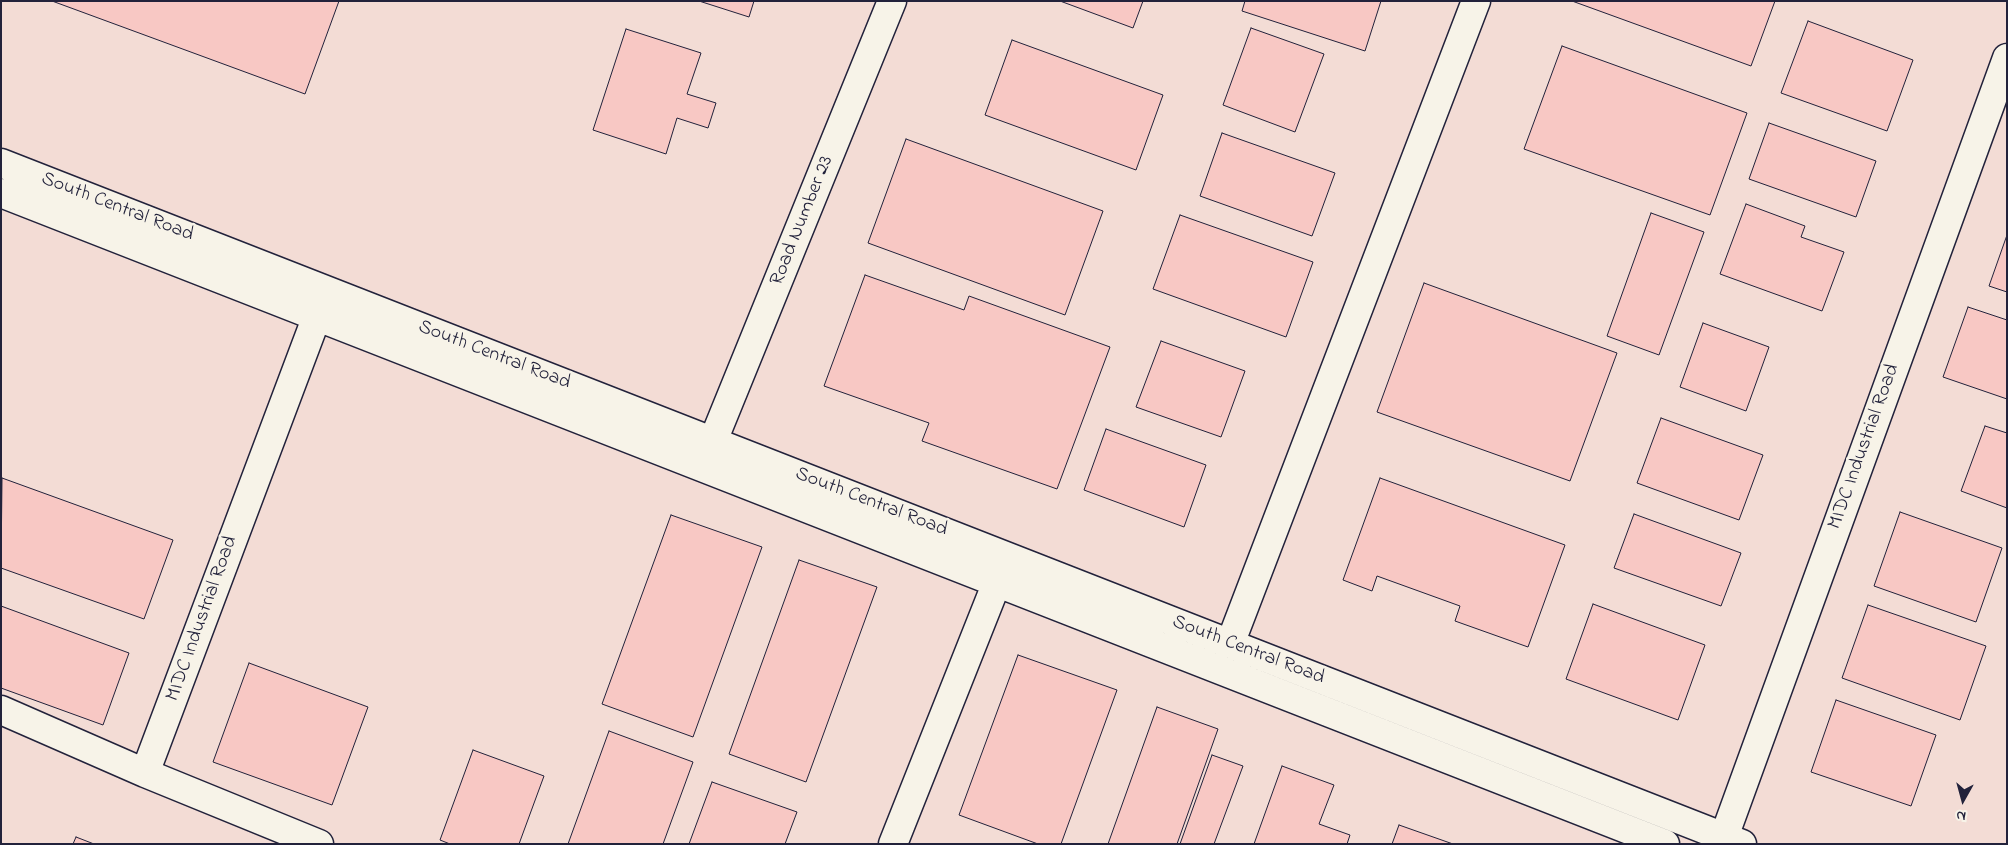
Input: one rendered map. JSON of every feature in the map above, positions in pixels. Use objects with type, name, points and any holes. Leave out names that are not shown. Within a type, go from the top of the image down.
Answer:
[{"type":"street","name":"Road Number 23","points":[[713,442],[892,1]]},
{"type":"street","points":[[1230,644],[1476,1]]},
{"type":"street","name":"MIDC Industrial Road","points":[[1733,840],[2007,58]]},
{"type":"street","name":"South Central Road","points":[[1,163],[1733,840]]},
{"type":"street","name":"South Central Road","points":[[1,193],[1666,844]]},
{"type":"street","name":"MIDC Industrial Road","points":[[145,773],[327,290]]},
{"type":"street","points":[[892,844],[1007,556]]},
{"type":"street","points":[[1,710],[145,773],[319,844]]},
{"type":"shaded area","points":[[1,1],[2007,1],[2007,844],[1,844]]},
{"type":"building","points":[[52,1],[339,1],[305,94]]},
{"type":"building","points":[[699,1],[754,1],[749,17]]},
{"type":"building","points":[[1060,1],[1143,1],[1133,28]]},
{"type":"building","points":[[1245,1],[1381,1],[1365,51],[1242,11]]},
{"type":"building","points":[[1572,1],[1775,1],[1751,66]]},
{"type":"building","points":[[1808,21],[1913,60],[1887,131],[1781,93]]},
{"type":"building","points":[[1251,28],[1324,54],[1295,132],[1223,105]]},
{"type":"building","points":[[626,29],[701,53],[687,94],[716,103],[708,128],[677,118],[666,154],[593,130]]},
{"type":"building","points":[[1012,40],[1163,95],[1136,170],[985,115]]},
{"type":"building","points":[[1562,46],[1747,113],[1710,215],[1524,149]]},
{"type":"building","points":[[1769,123],[1876,161],[1856,217],[1749,179]]},
{"type":"building","points":[[1222,133],[1335,173],[1312,236],[1200,196]]},
{"type":"building","points":[[906,139],[1103,211],[1065,315],[868,243]]},
{"type":"building","points":[[1746,204],[1805,226],[1801,237],[1844,252],[1822,311],[1720,274]]},
{"type":"building","points":[[1651,213],[1704,232],[1659,355],[1607,336]]},
{"type":"building","points":[[1180,215],[1313,262],[1286,337],[1153,289]]},
{"type":"building","points":[[2007,235],[2007,292],[1989,286]]},
{"type":"building","points":[[865,275],[964,310],[969,296],[1110,347],[1057,489],[922,441],[929,423],[824,386]]},
{"type":"building","points":[[1424,283],[1617,353],[1570,481],[1377,412]]},
{"type":"building","points":[[1968,307],[2007,320],[2007,399],[1943,377]]},
{"type":"building","points":[[1703,323],[1769,347],[1746,411],[1680,387]]},
{"type":"building","points":[[1161,341],[1245,371],[1221,437],[1136,407]]},
{"type":"building","points":[[1661,418],[1763,455],[1739,520],[1637,483]]},
{"type":"building","points":[[1985,426],[2007,433],[2007,508],[1961,491]]},
{"type":"building","points":[[1106,429],[1206,465],[1184,527],[1084,490]]},
{"type":"building","points":[[2,478],[173,540],[144,619],[1,568]]},
{"type":"building","points":[[1380,478],[1565,545],[1528,647],[1455,621],[1460,606],[1377,576],[1372,591],[1343,580]]},
{"type":"building","points":[[1900,512],[2002,548],[1976,622],[1874,586]]},
{"type":"building","points":[[1634,514],[1741,553],[1721,606],[1614,568]]},
{"type":"building","points":[[671,515],[762,547],[693,737],[602,704]]},
{"type":"building","points":[[799,560],[877,587],[806,782],[729,754]]},
{"type":"building","points":[[1593,604],[1705,645],[1678,720],[1566,679]]},
{"type":"building","points":[[1868,605],[1986,646],[1960,720],[1842,678]]},
{"type":"building","points":[[1,606],[129,653],[103,725],[1,688]]},
{"type":"building","points":[[1018,655],[1117,690],[1061,844],[1038,844],[959,815]]},
{"type":"building","points":[[249,663],[368,707],[332,805],[213,762]]},
{"type":"building","points":[[1836,700],[1936,735],[1911,806],[1811,772]]},
{"type":"building","points":[[1157,707],[1218,729],[1177,844],[1108,844]]},
{"type":"building","points":[[609,731],[693,762],[663,844],[568,844]]},
{"type":"building","points":[[473,750],[544,776],[519,844],[450,844],[440,840]]},
{"type":"building","points":[[1212,755],[1243,766],[1214,844],[1180,844]]},
{"type":"building","points":[[1282,766],[1334,785],[1319,824],[1350,835],[1347,844],[1254,844]]},
{"type":"building","points":[[712,782],[797,812],[785,844],[689,844]]},
{"type":"building","points":[[1399,825],[1453,844],[1392,844]]},
{"type":"building","points":[[76,837],[94,844],[73,844]]}]
